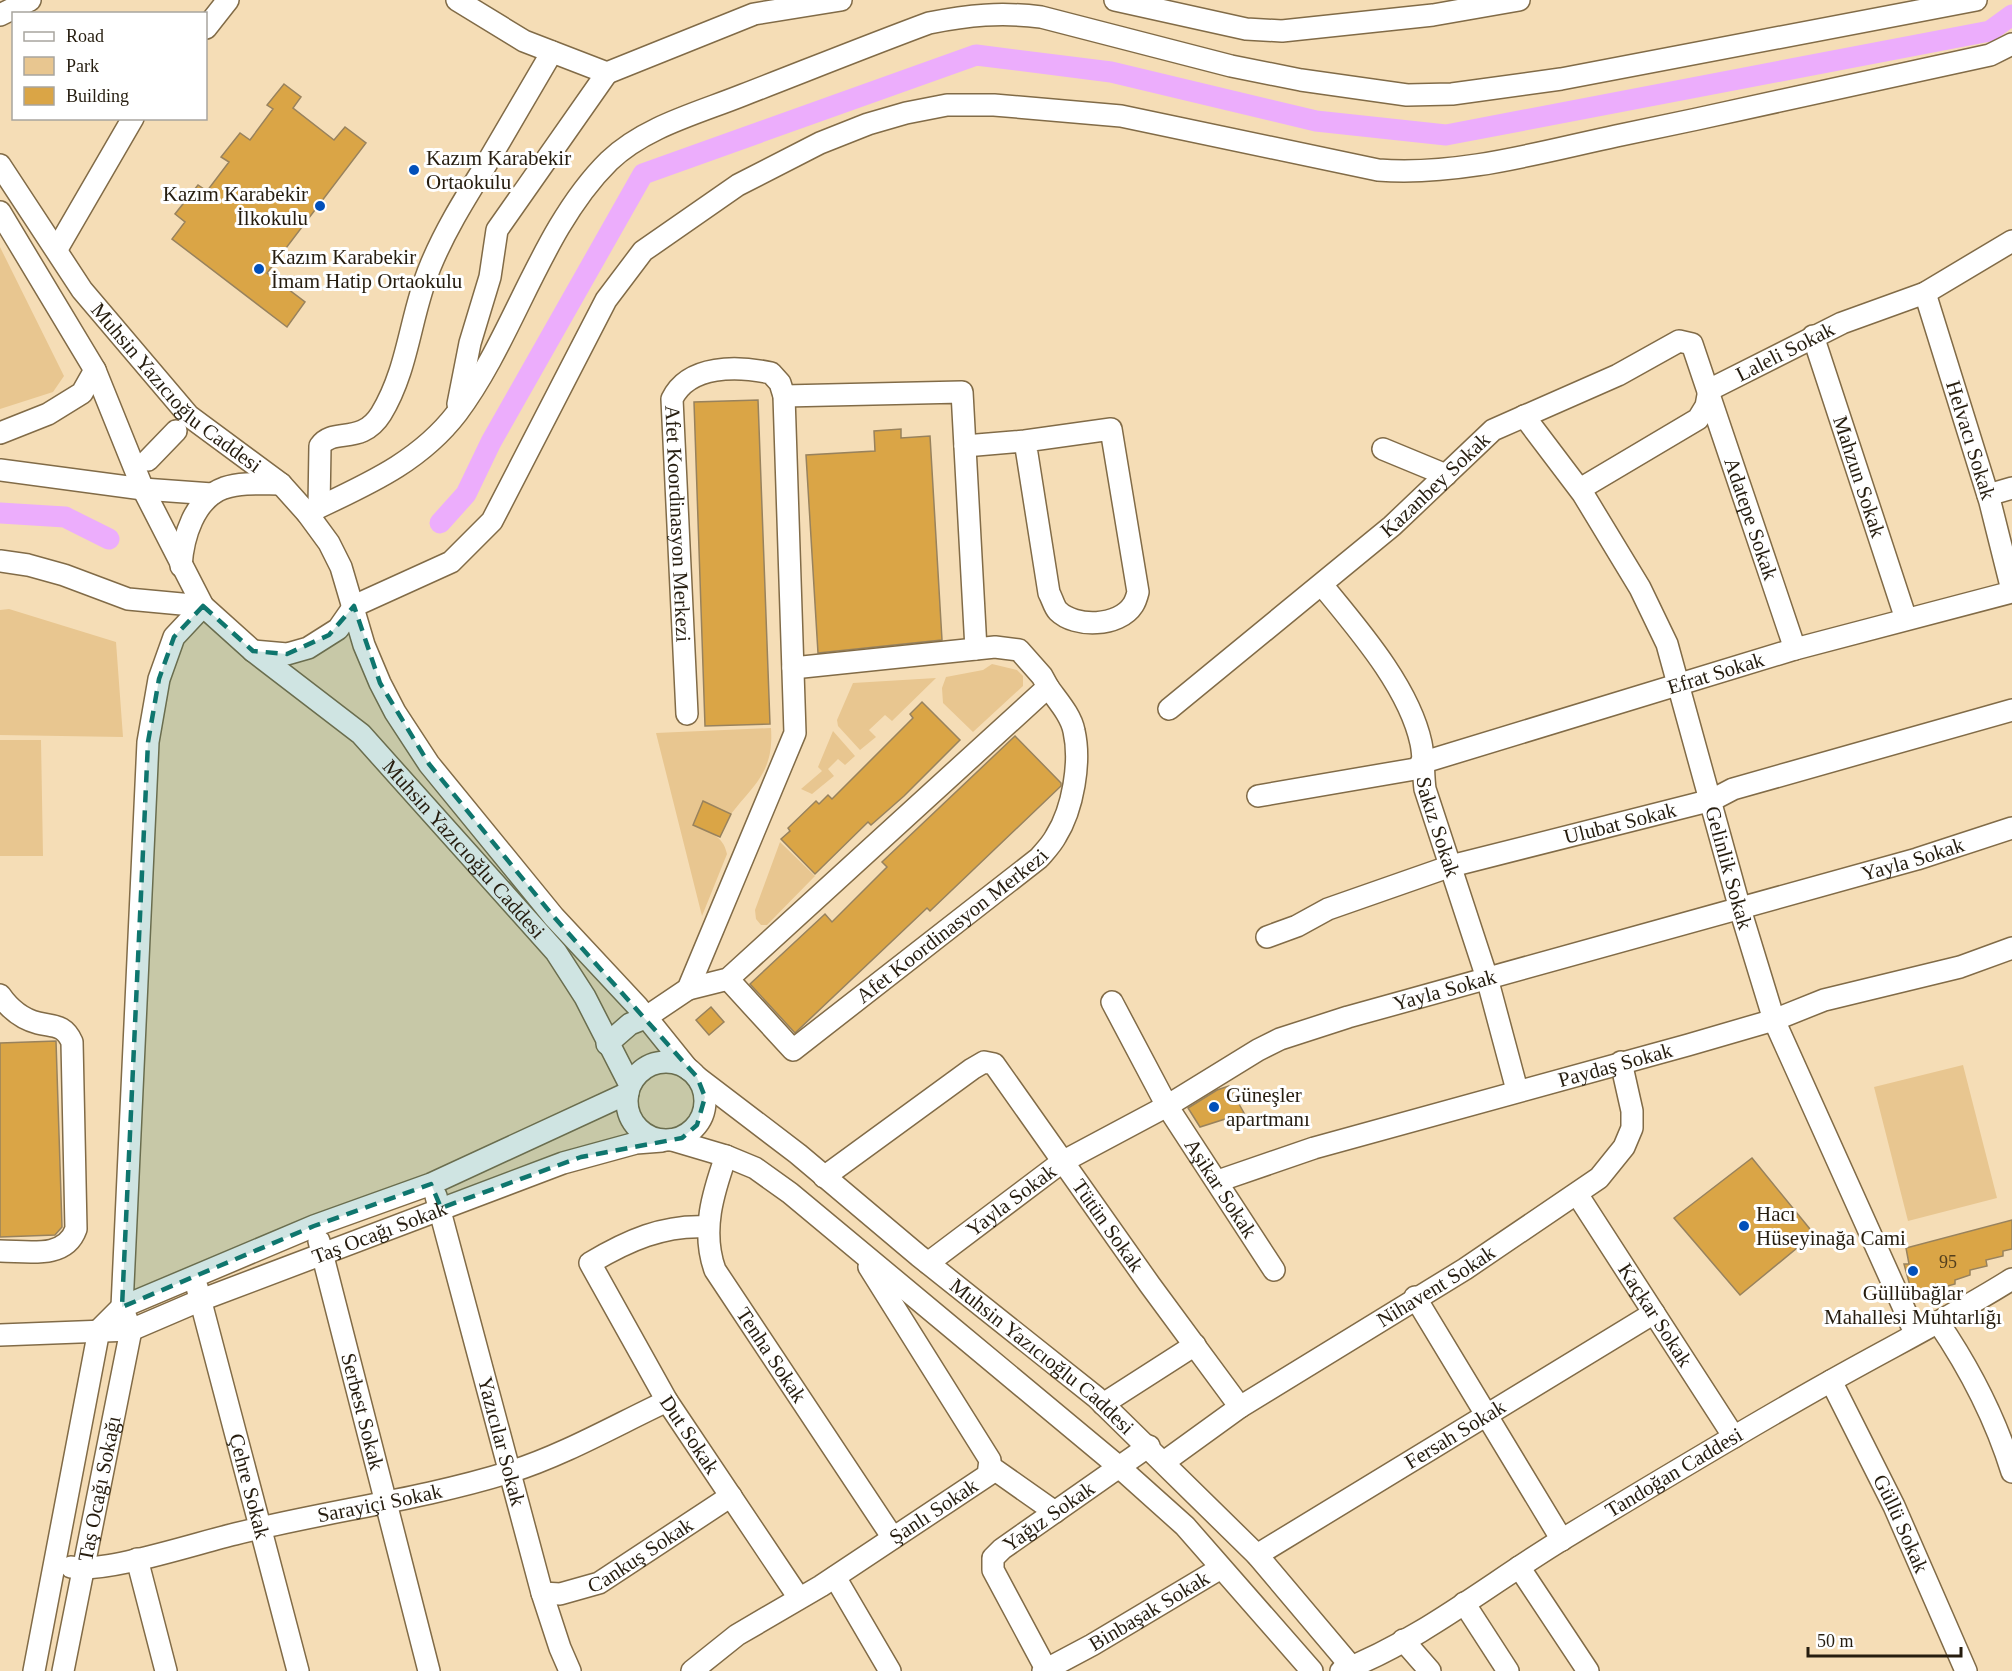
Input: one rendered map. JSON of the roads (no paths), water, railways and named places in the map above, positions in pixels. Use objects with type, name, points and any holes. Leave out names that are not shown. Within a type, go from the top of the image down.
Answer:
[{"type":"street","points":[[0,15],[30,0]]},
{"type":"street","points":[[207,27],[228,0]]},
{"type":"street","points":[[458,0],[524,41],[607,73]]},
{"type":"street","points":[[456,414],[470,343],[490,277],[497,230],[607,73],[754,14],[841,0]]},
{"type":"street","points":[[1115,0],[1176,6],[1246,29],[1292,31],[1433,15],[1519,0]]},
{"type":"street","points":[[313,510],[392,472],[456,414],[479,378],[551,245],[586,186],[611,159],[654,130],[929,23],[971,14],[1041,17],[1231,66],[1302,80],[1407,95],[1452,94],[1573,77],[1976,0]]},
{"type":"street","points":[[253,651],[287,654],[308,648],[338,629],[354,606],[452,562],[492,521],[606,300],[644,251],[738,185],[788,159],[868,124],[947,105],[1055,109],[1121,116],[1378,170],[1413,173],[1462,168],[1742,110],[1990,55],[2012,44]]},
{"type":"street","points":[[313,510],[320,446],[332,437],[360,433],[382,413],[407,353],[423,286],[439,245],[552,52]]},
{"type":"street","points":[[57,249],[132,120]]},
{"type":"street","name":"Muhsin Yazıcıoğlu Caddesi","points":[[0,165],[82,290],[189,416],[313,510],[335,555],[354,606],[364,645],[380,683],[395,712],[429,764],[554,916],[693,1073],[1103,1404],[1149,1446],[1257,1556],[1349,1670]]},
{"type":"street","name":"Muhsin Yazıcıoğlu Caddesi","points":[[0,213],[95,370],[143,489],[203,606],[253,651],[361,734],[556,952],[585,997],[629,1089]]},
{"type":"street","name":"Laleli Sokak","points":[[1580,489],[1698,419],[1706,406],[1709,390],[1813,336],[1876,309],[1925,293],[2012,241]]},
{"type":"street","name":"Helvacı Sokak","points":[[1925,293],[1988,495],[2011,585]]},
{"type":"street","name":"Mahzun Sokak","points":[[1813,336],[1906,619]]},
{"type":"street","name":"Kazanbey Sokak","points":[[1169,709],[1322,585],[1493,430],[1618,375],[1679,341],[1692,344],[1709,390]]},
{"type":"street","points":[[0,433],[48,414],[82,393],[95,370]]},
{"type":"street","name":"Afet Koordinasyon Merkezi","points":[[687,714],[672,399],[686,380],[696,375],[726,370],[771,373],[780,383],[784,396]]},
{"type":"street","name":"Adatepe Sokak","points":[[1709,390],[1712,409],[1795,649]]},
{"type":"street","points":[[688,989],[795,733],[784,396],[962,392],[976,649]]},
{"type":"street","name":"Gelinlik Sokak","points":[[1524,416],[1580,489],[1640,588],[1667,644],[1712,800],[1740,909],[1774,1020],[1915,1333]]},
{"type":"street","points":[[965,446],[1025,441],[1111,429],[1138,592],[1132,607],[1117,617],[1098,623],[1078,622],[1058,610],[1049,593],[1025,441]]},
{"type":"street","points":[[148,460],[176,431]]},
{"type":"street","points":[[1383,449],[1446,475]]},
{"type":"street","points":[[0,470],[143,489],[212,494],[226,488],[247,484],[280,484]]},
{"type":"street","points":[[1988,495],[2012,488]]},
{"type":"street","points":[[181,566],[182,544],[188,526],[212,494]]},
{"type":"street","points":[[0,561],[28,565],[64,575],[128,599],[203,606]]},
{"type":"street","name":"Sakız Sokak","points":[[1322,585],[1391,675],[1417,728],[1422,746],[1421,766],[1431,806],[1487,978],[1517,1090]]},
{"type":"street","name":"Efrat Sokak","points":[[1258,796],[1421,766],[1680,684],[1795,649],[1906,619],[2011,585]]},
{"type":"street","points":[[131,1330],[122,1307],[148,742],[159,679],[174,637],[203,606]]},
{"type":"street","name":"Afet Koordinasyon Merkezi","points":[[729,979],[794,1050],[1039,858],[1057,835],[1073,788],[1076,750],[1074,729],[1036,668],[1019,650],[995,647],[793,668]]},
{"type":"street","points":[[607,1044],[618,1032],[645,1018],[688,989],[729,979],[1048,687]]},
{"type":"street","name":"Ulubat Sokak","points":[[1268,937],[1297,927],[1328,909],[1451,866],[1712,800],[1733,789],[2012,710]]},
{"type":"street","name":"Yayla Sokak","points":[[928,1263],[1062,1162],[1167,1106],[1236,1062],[1280,1039],[1348,1017],[1917,859],[2012,828]]},
{"type":"street","name":"Paydaş Sokak","points":[[1218,1180],[1314,1148],[1774,1020],[1824,1000],[1960,967],[2012,948]]},
{"type":"street","points":[[0,995],[8,1005],[29,1020],[57,1025],[64,1029],[72,1042],[76,1229],[68,1243],[56,1250],[0,1251]]},
{"type":"street","name":"Aşikar Sokak","points":[[1112,1002],[1167,1106],[1218,1180],[1274,1269]]},
{"type":"street","points":[[667,1062],[693,1073],[705,1097],[702,1116],[690,1132],[667,1140],[650,1138],[632,1121],[627,1109],[629,1089],[636,1075],[656,1063],[667,1062]]},
{"type":"street","name":"Tütün Sokak","points":[[824,1177],[984,1062],[994,1065],[1240,1407]]},
{"type":"street","name":"Nihavent Sokak","points":[[1164,1462],[1240,1407],[1415,1297],[1465,1269],[1577,1194],[1611,1166],[1624,1148],[1632,1128],[1632,1111],[1621,1062]]},
{"type":"street","name":"Taş Ocağı Sokak","points":[[99,1330],[122,1307],[314,1226],[431,1184],[629,1089]]},
{"type":"street","name":"Muhsin Yazıcıoğlu Caddesi","points":[[667,1140],[726,1156],[755,1168],[790,1193],[1118,1466],[1185,1526],[1312,1671]]},
{"type":"street","name":"Taş Ocağı Sokak","points":[[99,1330],[131,1330],[201,1300],[581,1157],[636,1143],[667,1140]]},
{"type":"street","name":"Tenha Sokak","points":[[726,1156],[717,1183],[708,1227],[708,1252],[726,1289],[893,1538]]},
{"type":"street","name":"Yazıcılar Sokak","points":[[431,1184],[441,1208],[542,1593],[570,1671]]},
{"type":"street","name":"Kaçkar Sokak","points":[[1577,1194],[1734,1437]]},
{"type":"street","name":"Serbest Sokak","points":[[314,1226],[429,1671]]},
{"type":"street","name":"Dut Sokak","points":[[708,1227],[687,1226],[662,1231],[634,1240],[590,1263],[667,1401],[799,1598]]},
{"type":"street","name":"Şanlı Sokak","points":[[692,1671],[737,1635],[835,1577],[988,1475],[991,1467],[990,1460],[861,1254]]},
{"type":"street","name":"Çehre Sokak","points":[[194,1275],[298,1671]]},
{"type":"street","name":"Tandoğan Caddesi","points":[[1349,1670],[1403,1640],[1562,1540],[1734,1437],[2012,1279]]},
{"type":"street","points":[[1415,1297],[1562,1540]]},
{"type":"street","name":"Fersah Sokak","points":[[1257,1556],[1654,1313]]},
{"type":"street","points":[[1938,1322],[1962,1358],[1994,1421],[2012,1472]]},
{"type":"street","points":[[0,1335],[99,1330],[34,1671]]},
{"type":"street","name":"Taş Ocağı Sokağı","points":[[63,1671],[131,1330]]},
{"type":"street","points":[[1103,1404],[1195,1345]]},
{"type":"street","name":"Güllü Sokak","points":[[1830,1381],[1894,1506],[1966,1671]]},
{"type":"street","name":"Sarayiçi Sokak","points":[[82,1569],[340,1510],[387,1503],[509,1472],[667,1401]]},
{"type":"street","name":"Yağız Sokak","points":[[1045,1670],[993,1570],[993,1558],[1118,1466],[1149,1446]]},
{"type":"street","points":[[991,1467],[1055,1512]]},
{"type":"street","name":"Cankuş Sokak","points":[[542,1593],[560,1594],[599,1583],[731,1496]]},
{"type":"street","points":[[137,1558],[166,1671]]},
{"type":"street","points":[[55,1564],[82,1569]]},
{"type":"street","points":[[1520,1567],[1588,1671]]},
{"type":"street","name":"Binbaşak Sokak","points":[[1045,1670],[1221,1568]]},
{"type":"street","points":[[835,1577],[891,1671]]},
{"type":"street","points":[[1464,1603],[1508,1671]]},
{"type":"street","points":[[1403,1640],[1430,1671]]},
{"type":"waterway","points":[[440,523],[466,494],[491,442],[643,174],[976,55],[1111,72],[1316,121],[1446,135],[1990,31],[2012,15]]},
{"type":"waterway","points":[[0,513],[65,517],[109,539]]},
{"type":"place","name":"Kazım Karabekir Ortaokulu","points":[[414,170]]},
{"type":"place","name":"Kazım Karabekir İlkokulu","points":[[320,206]]},
{"type":"place","name":"Kazım Karabekir İmam Hatip Ortaokulu","points":[[259,269]]},
{"type":"place","name":"Güneşler apartmanı","points":[[1214,1107]]},
{"type":"place","name":"Hacı Hüseyinağa Cami","points":[[1744,1226]]},
{"type":"place","name":"Güllübağlar Mahallesi Muhtarlığı","points":[[1913,1271]]}]
